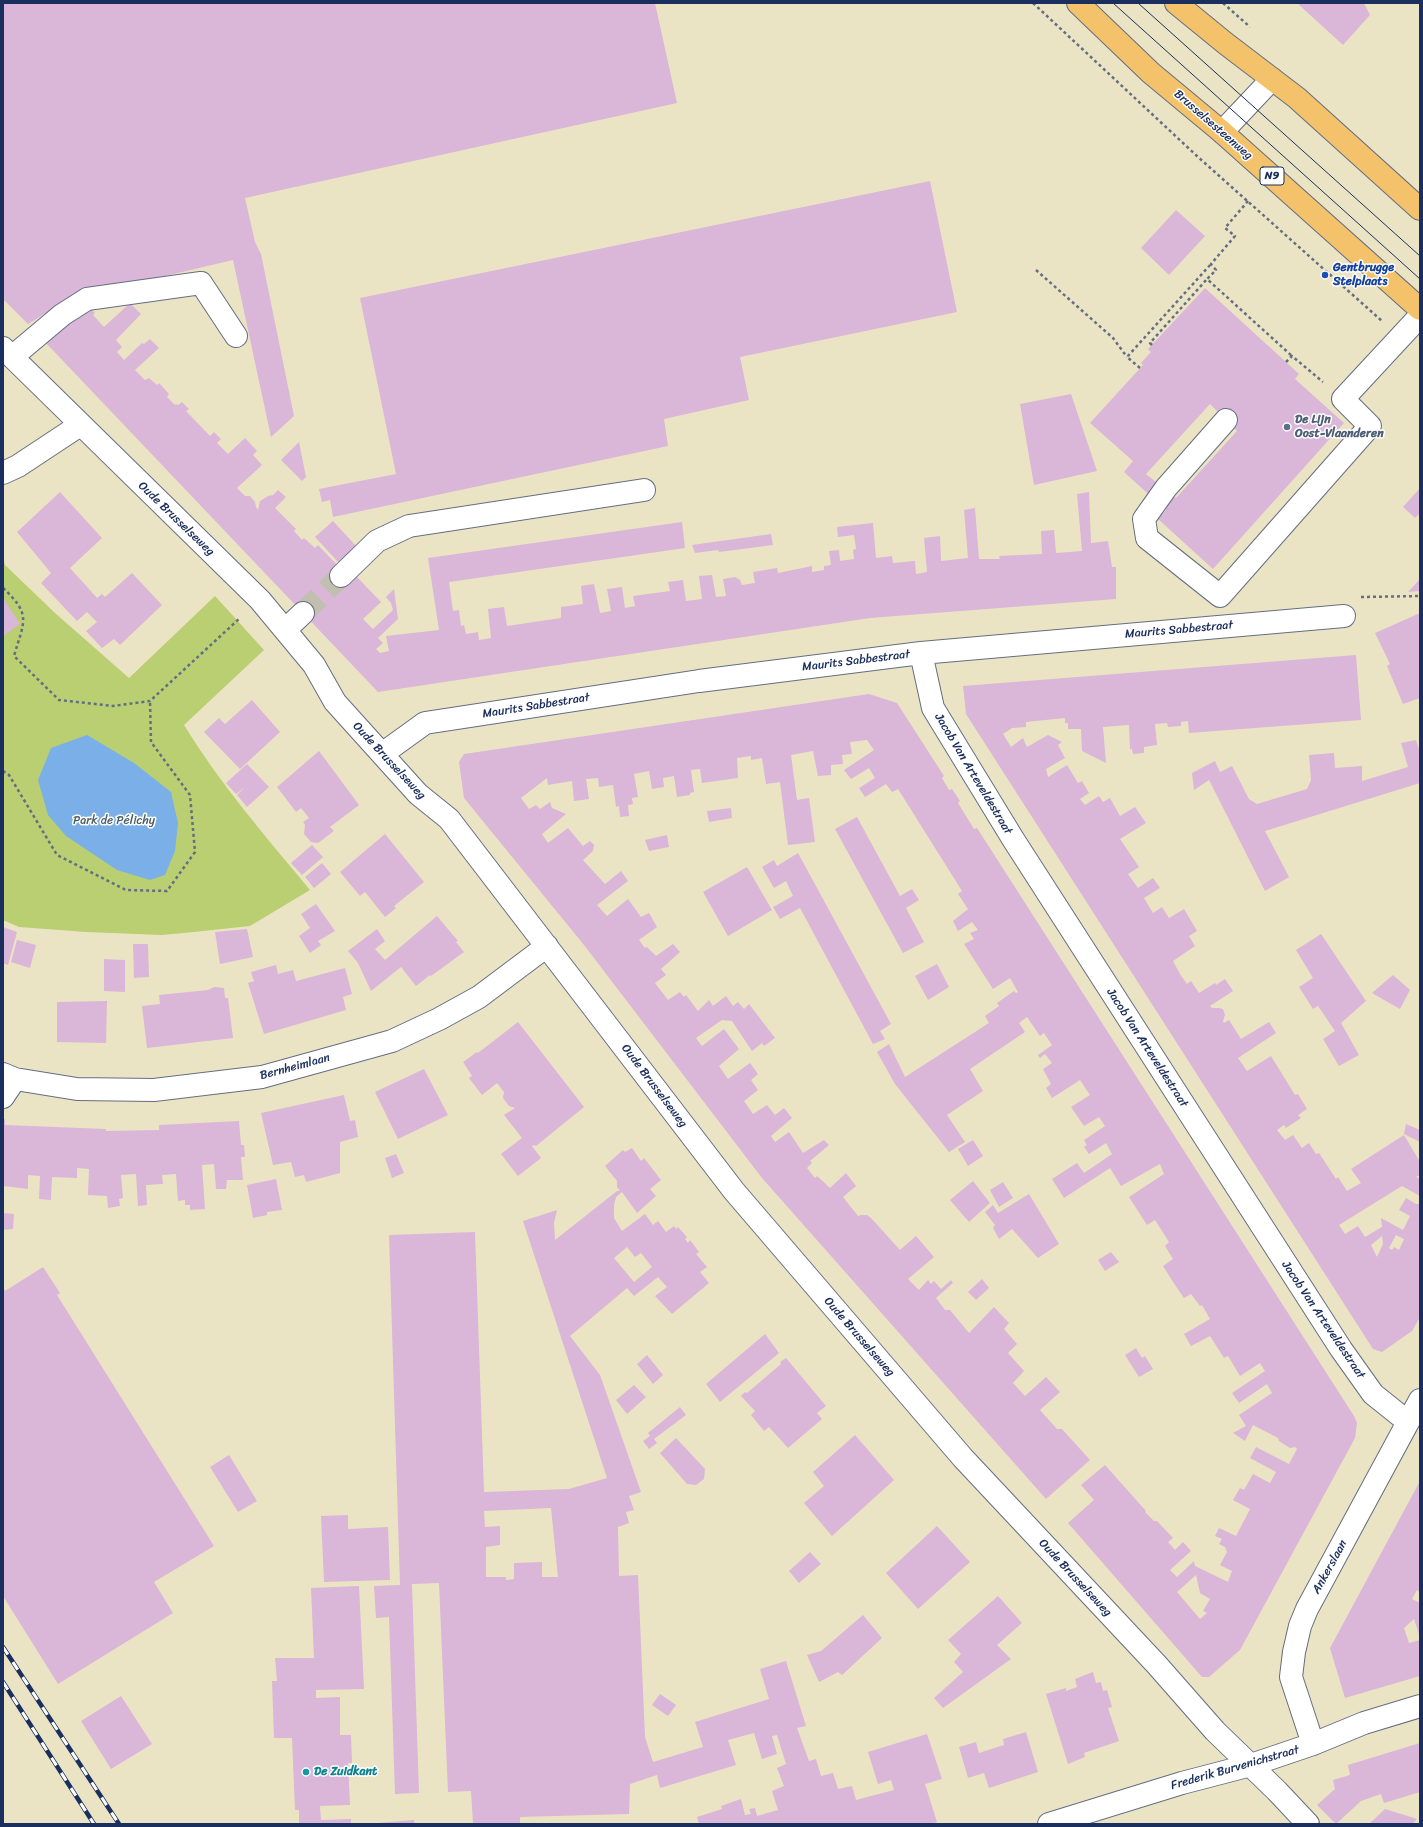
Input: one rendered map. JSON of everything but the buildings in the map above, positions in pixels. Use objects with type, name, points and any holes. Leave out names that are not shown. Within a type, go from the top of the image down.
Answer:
[{"type":"main road","name":"Brusselsesteenweg","points":[[1078,3],[1151,73],[1222,132],[1420,310]]},
{"type":"main road","points":[[1176,3],[1225,43],[1297,98],[1420,209]]},
{"type":"street","points":[[1222,132],[1272,79]]},
{"type":"street","points":[[7,353],[86,299],[201,283],[236,336]]},
{"type":"street","points":[[1226,420],[1166,488],[1144,518],[1147,538],[1220,596],[1370,426],[1343,399],[1420,316]]},
{"type":"street","name":"Oude Brusselseweg","points":[[7,353],[260,600],[314,665],[335,702],[418,794],[450,819],[734,1191],[963,1458],[1157,1665],[1216,1731],[1308,1824]]},
{"type":"street","points":[[3,473],[18,466],[80,425]]},
{"type":"street","points":[[341,576],[377,541],[409,526],[644,490]]},
{"type":"street","points":[[285,630],[303,613]]},
{"type":"street","name":"Maurits Sabbestraat","points":[[382,754],[425,723],[699,681],[921,652],[1344,616]]},
{"type":"street","name":"Jacob Van Arteveldestraat","points":[[921,652],[933,708],[1013,839],[1341,1349],[1373,1394],[1408,1422]]},
{"type":"street","name":"Bernheimlaan","points":[[3,1097],[9,1077],[77,1089],[154,1090],[262,1076],[392,1041],[433,1023],[479,996],[547,946]]},
{"type":"street","name":"Ankerslaan","points":[[1313,1744],[1291,1677],[1294,1652],[1300,1626],[1307,1609],[1420,1400]]},
{"type":"street","name":"Frederik Burvenichstraat","points":[[1049,1824],[1182,1783],[1251,1765],[1313,1744],[1364,1723],[1420,1706]]},
{"type":"path","points":[[1033,3],[1198,157],[1400,337]]},
{"type":"path","points":[[1128,357],[1234,236],[1225,228],[1248,201]]},
{"type":"path","points":[[1152,345],[1150,343],[1216,270],[1210,264]]},
{"type":"path","points":[[1036,270],[1113,338],[1128,357],[1140,368]]},
{"type":"path","points":[[1207,279],[1292,356],[1343,399]]},
{"type":"path","points":[[1286,362],[1292,356]]},
{"type":"path","points":[[3,588],[18,602],[25,620],[14,656],[59,700],[113,706],[150,701],[260,600]]},
{"type":"path","points":[[1344,616],[1360,597],[1420,596]]},
{"type":"path","points":[[3,771],[9,775],[58,855],[126,890],[167,891],[195,852],[191,802],[190,795],[151,742],[150,701]]},
{"type":"green space","name":"Park de Pélichy","points":[[3,558],[5,565],[55,613],[129,678],[215,596],[264,650],[184,725],[228,789],[310,890],[250,926],[194,932],[162,935],[86,932],[19,927],[3,920]]},
{"type":"water","points":[[87,735],[134,763],[171,792],[178,823],[175,851],[165,875],[150,880],[117,870],[66,836],[48,815],[38,780],[51,748]]},
{"type":"tunnel","points":[[303,613],[341,576]]},
{"type":"tram line","points":[[1113,3],[1420,279]]},
{"type":"tram line","points":[[1138,3],[1420,256]]},
{"type":"railway","points":[[3,1647],[119,1824]]},
{"type":"railway","points":[[3,1682],[94,1824]]},
{"type":"place","name":"Gentbrugge Stelplaats","points":[[1325,275]]},
{"type":"place","name":"De Lijn Oost-Vlaanderen","points":[[1287,427]]},
{"type":"place","name":"De Zuidkant","points":[[306,1772]]}]
